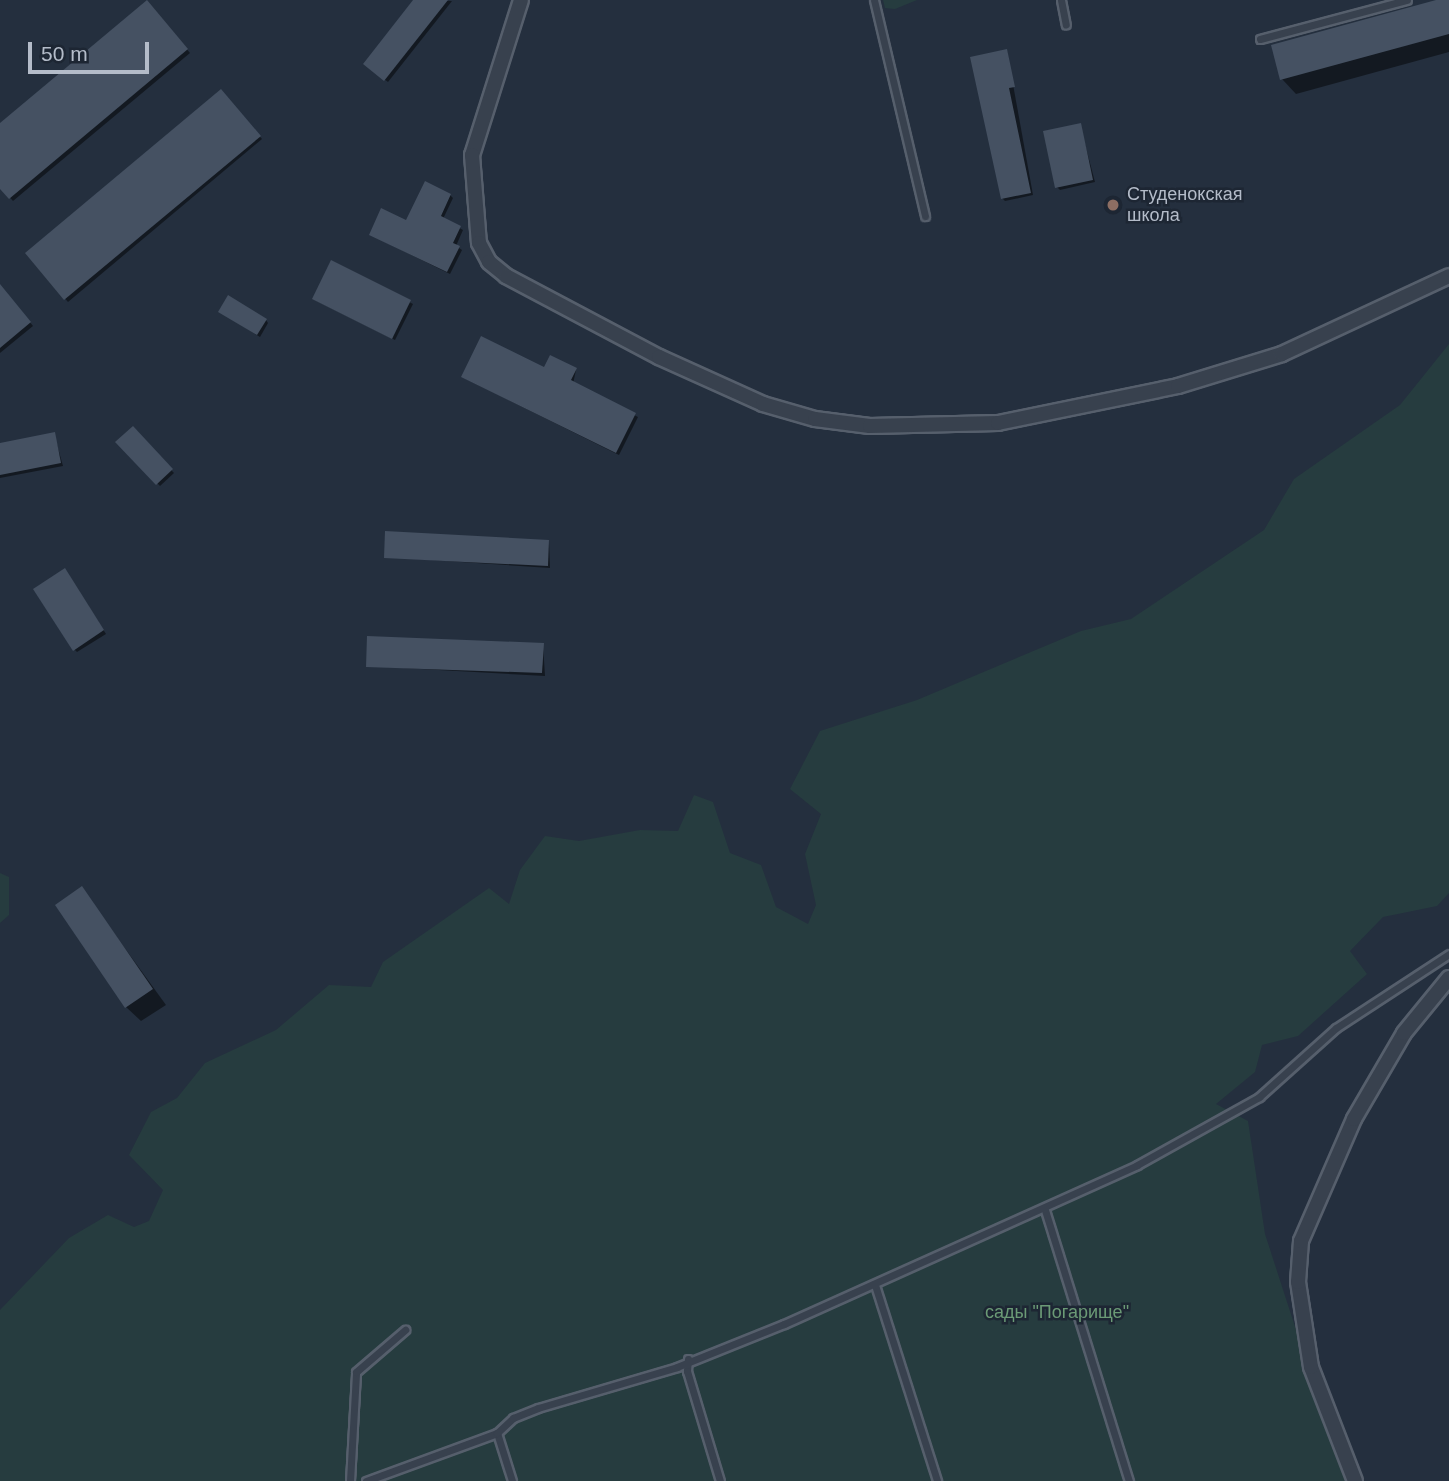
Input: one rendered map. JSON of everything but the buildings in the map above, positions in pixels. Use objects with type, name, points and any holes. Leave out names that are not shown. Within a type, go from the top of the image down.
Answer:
[{"type":"street","points":[[521,0],[472,155],[480,243],[489,262],[506,276],[659,356],[764,404],[815,419],[870,426],[929,427],[1023,418],[1178,386],[1282,354],[1449,276]]},
{"type":"street","points":[[1355,1481],[1311,1367],[1298,1282],[1301,1241],[1354,1119],[1404,1033],[1449,978]]},
{"type":"lane","points":[[874,0],[925,216]]},
{"type":"lane","points":[[1061,0],[1066,25]]},
{"type":"lane","points":[[1260,39],[1407,0]]},
{"type":"lane","points":[[366,1481],[497,1433],[525,1413],[688,1359],[875,1284],[1045,1210],[1224,1119],[1259,1097],[1336,1028],[1449,954]]},
{"type":"lane","points":[[1045,1210],[1129,1481]]},
{"type":"lane","points":[[875,1284],[937,1481]]},
{"type":"lane","points":[[350,1481],[356,1372],[405,1330]]},
{"type":"lane","points":[[688,1359],[687,1371],[720,1481]]},
{"type":"lane","points":[[497,1433],[512,1481]]},
{"type":"green space","points":[[883,0],[917,0],[895,9],[885,8]]},
{"type":"green space","name":"сады \"Погарище\"","points":[[1449,344],[1449,893],[1437,906],[1383,917],[1350,951],[1367,974],[1298,1036],[1262,1045],[1255,1072],[1216,1104],[1248,1121],[1265,1234],[1345,1481],[0,1481],[0,1310],[69,1238],[108,1215],[134,1227],[149,1221],[163,1190],[129,1155],[151,1112],[177,1098],[205,1063],[276,1030],[329,985],[371,987],[383,962],[489,888],[509,904],[520,870],[545,836],[579,841],[640,830],[678,831],[694,795],[713,802],[730,853],[761,865],[776,907],[808,924],[816,905],[805,854],[821,814],[790,789],[820,731],[917,700],[1081,631],[1131,619],[1264,530],[1294,479],[1400,405]]},
{"type":"green space","points":[[0,873],[9,877],[9,915],[0,923]]},
{"type":"place","name":"Студенокская школа","points":[[1113,205]]}]
